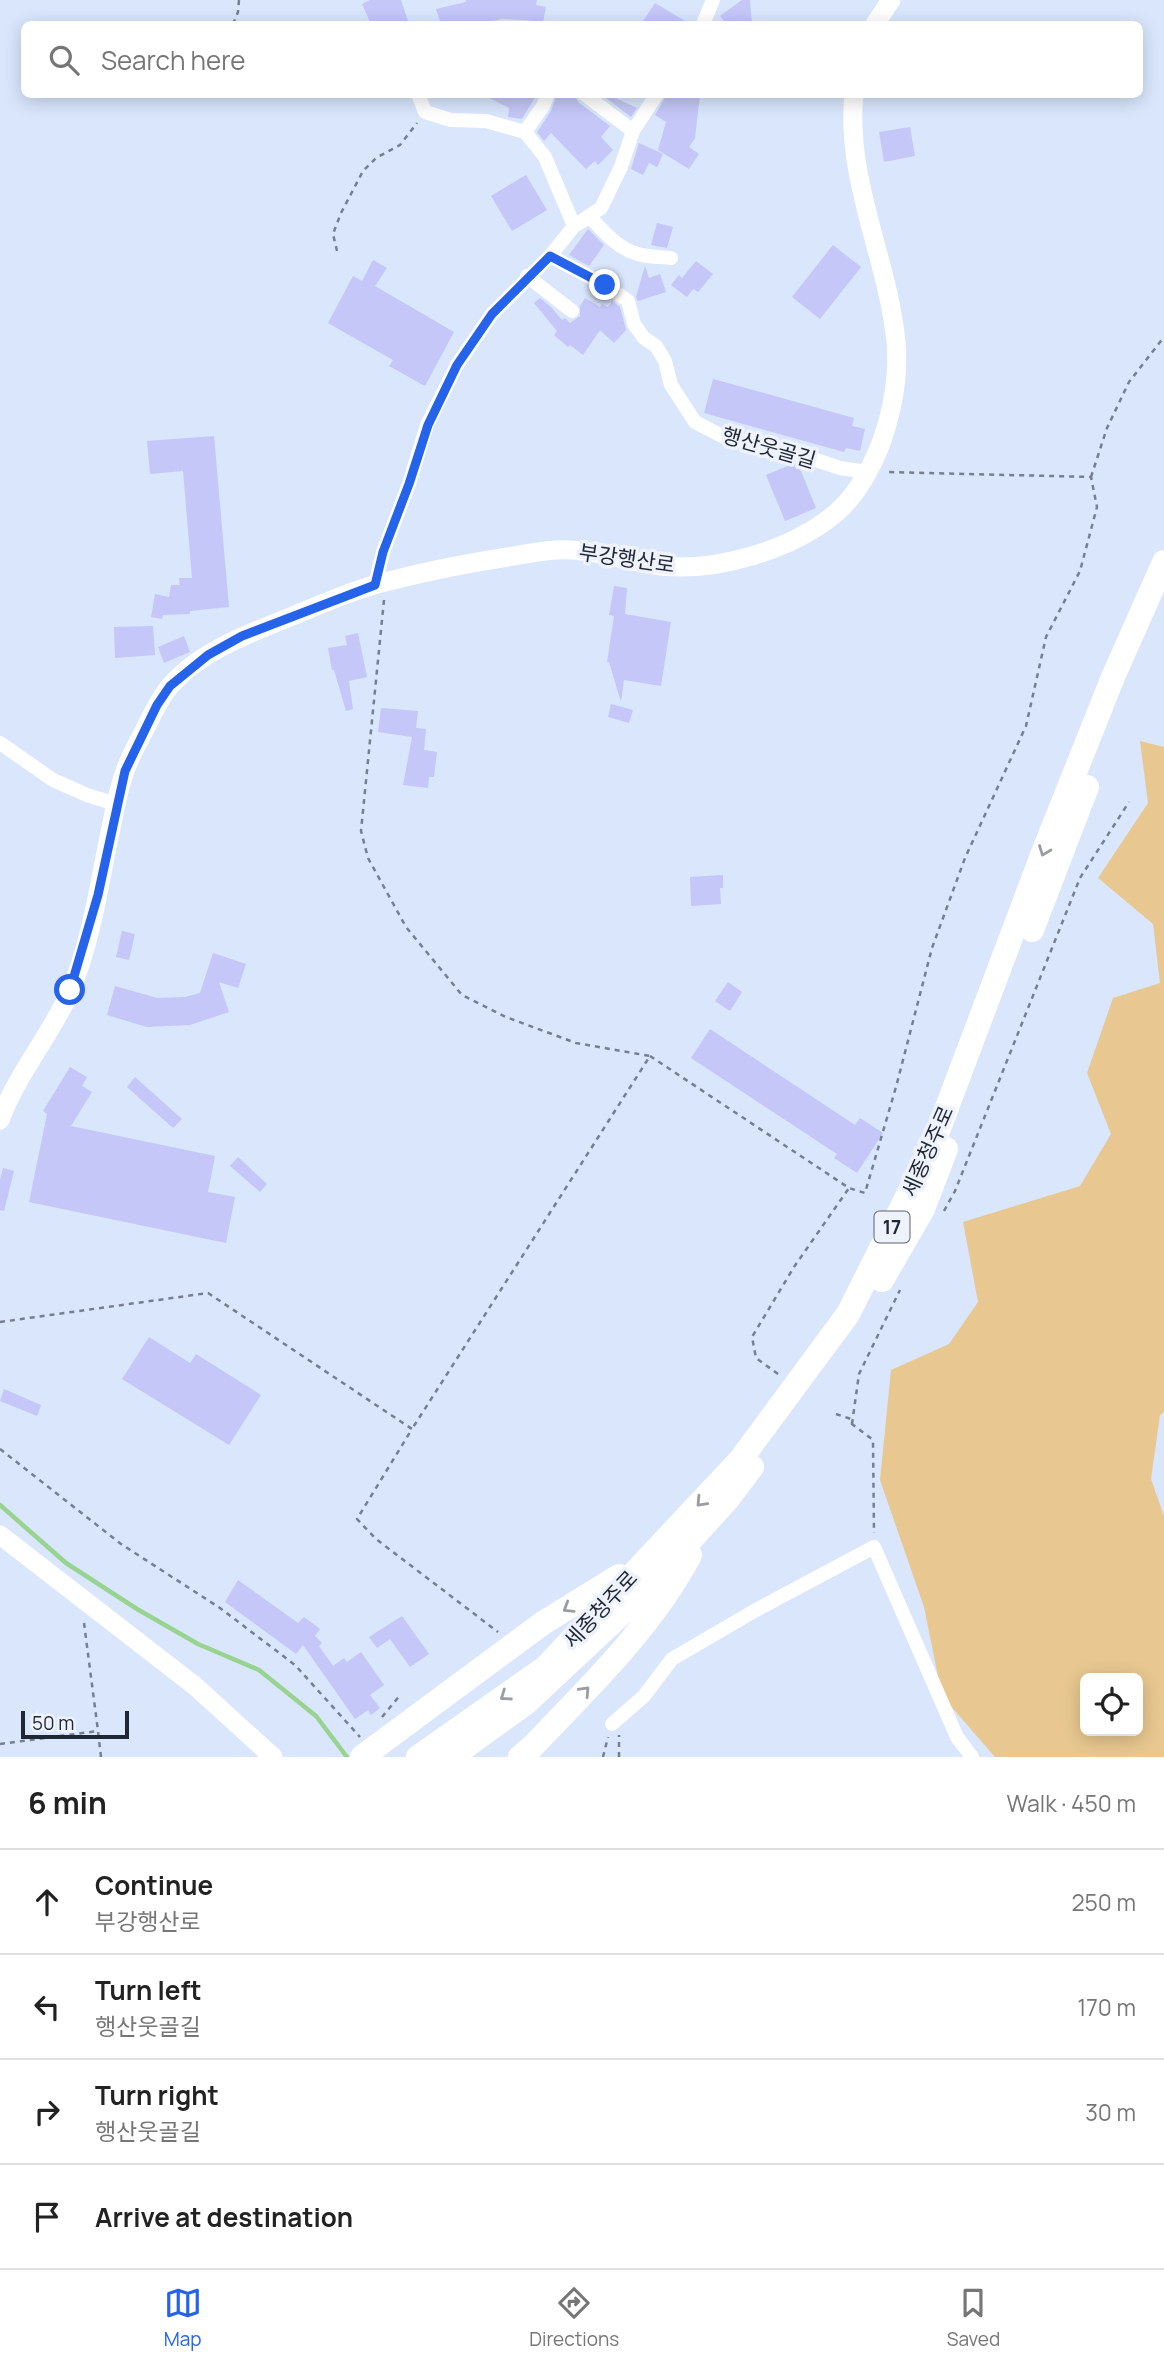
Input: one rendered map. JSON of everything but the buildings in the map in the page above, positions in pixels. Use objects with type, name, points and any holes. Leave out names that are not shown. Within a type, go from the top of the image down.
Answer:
[{"type":"highway","name":"세종청주로","points":[[418,1757],[546,1667],[740,1459],[848,1314],[932,1147],[1083,751],[1164,562]]},
{"type":"highway","name":"세종청주로","points":[[451,1757],[526,1703],[634,1602],[727,1500],[846,1343],[923,1209],[1124,690],[1164,602]]},
{"type":"highway","points":[[520,1757],[623,1650],[673,1587],[707,1522]]},
{"type":"highway","points":[[361,1747],[383,1729],[543,1623],[647,1559]]},
{"type":"street","points":[[704,21],[713,0]]},
{"type":"street","points":[[877,21],[891,0]]},
{"type":"street","points":[[420,98],[425,112],[451,120],[486,121],[525,132],[545,157],[574,226]]},
{"type":"street","points":[[525,132],[546,98]]},
{"type":"street","points":[[589,98],[633,131]]},
{"type":"street","points":[[380,583],[383,552],[428,425],[457,365],[492,314],[527,276],[550,256],[574,226],[601,208],[621,167],[633,131],[654,98]]},
{"type":"street","name":"부강행산로","points":[[0,1120],[70,990],[98,895],[125,771],[157,705],[170,686],[208,655],[242,636],[380,583],[475,562],[556,550],[582,550],[656,566],[680,568],[743,558],[778,547],[817,526],[836,513],[855,492],[880,446],[890,412],[896,379],[897,346],[860,176],[853,134],[854,98]]},
{"type":"street","points":[[590,217],[621,246],[637,254],[671,258]]},
{"type":"street","name":"행산웃골길","points":[[550,256],[605,285],[628,301],[634,324],[644,338],[656,346],[665,361],[671,385],[695,422],[722,436],[795,453],[840,468],[867,472]]},
{"type":"street","points":[[527,276],[572,312]]},
{"type":"street","points":[[0,743],[53,780],[87,795],[117,804]]},
{"type":"street","points":[[0,1535],[195,1686],[273,1757]]},
{"type":"street","points":[[612,1724],[644,1696],[671,1659],[874,1547],[957,1737],[972,1757]]},
{"type":"path","points":[[234,21],[239,0]]},
{"type":"path","points":[[337,251],[333,234],[363,171],[376,158],[400,145],[425,112]]},
{"type":"path","points":[[380,583],[361,831],[368,858],[406,927],[462,995],[506,1017],[576,1043],[650,1056],[849,1188],[865,1193],[932,948],[965,858],[1026,726],[1046,637],[1080,571],[1097,507],[1091,477],[1107,428],[1129,382],[1164,337]]},
{"type":"path","points":[[867,472],[1091,477]]},
{"type":"path","points":[[942,1215],[955,1191],[1080,878],[1129,802]]},
{"type":"path","points":[[503,1636],[376,1539],[357,1518],[650,1056]]},
{"type":"path","points":[[778,1374],[756,1358],[752,1337],[794,1267],[849,1188]]},
{"type":"path","points":[[852,1424],[859,1374],[903,1285]]},
{"type":"path","points":[[0,1322],[208,1293],[412,1429]]},
{"type":"path","points":[[836,1414],[851,1419],[852,1424],[873,1440],[874,1547]]},
{"type":"path","points":[[0,1449],[121,1544],[220,1608],[295,1665],[361,1747]]},
{"type":"path","points":[[81,1598],[101,1757]]},
{"type":"path","points":[[383,1729],[401,1694]]},
{"type":"path","points":[[0,1744],[98,1731]]},
{"type":"shaded area","points":[[1140,741],[1164,747],[1164,1412],[1160,1415],[1151,1479],[1164,1516],[1164,1757],[995,1757],[942,1696],[924,1607],[880,1480],[891,1370],[949,1344],[978,1302],[963,1222],[1080,1186],[1111,1134],[1087,1073],[1113,998],[1160,983],[1153,924],[1098,878],[1148,803]]},
{"type":"waterway","points":[[0,1505],[66,1563],[137,1609],[198,1644],[259,1670],[316,1716],[347,1757]]},
{"type":"route","points":[[70,990],[98,895],[125,771],[157,705],[170,686],[208,655],[242,636],[375,585],[383,552],[428,425],[457,365],[492,314],[527,276],[550,256],[605,285]]}]
